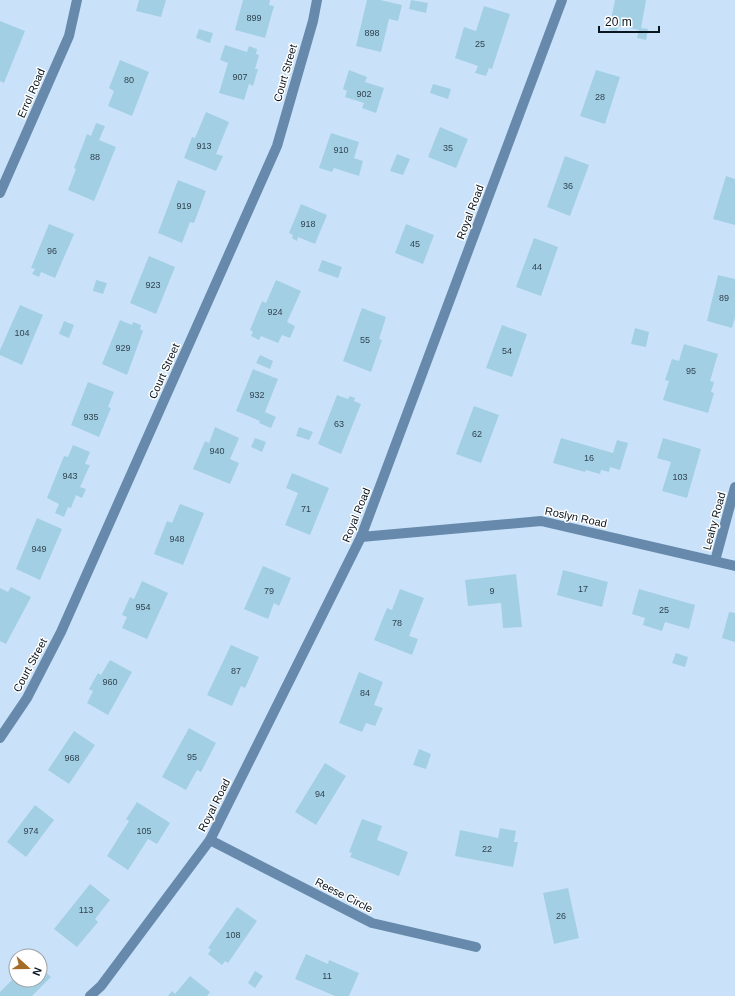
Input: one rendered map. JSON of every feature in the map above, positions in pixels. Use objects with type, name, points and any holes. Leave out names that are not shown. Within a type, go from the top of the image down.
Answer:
[{"type":"street","name":"Errol Road","points":[[0,193],[69,36],[77,0]]},
{"type":"street","name":"Court Street","points":[[0,738],[27,698],[61,632],[277,146],[313,21],[317,0]]},
{"type":"street","name":"Royal Road","points":[[90,996],[101,986],[210,840],[361,538],[562,0]]},
{"type":"street","name":"Leahy Road","points":[[715,560],[735,487]]},
{"type":"street","name":"Roslyn Road","points":[[361,538],[541,521],[715,560],[735,566]]},
{"type":"street","name":"Reese Circle","points":[[210,840],[372,923],[476,947]]},
{"type":"building","points":[[139,0],[166,0],[161,17],[136,11]]},
{"type":"building","points":[[243,0],[270,0],[269,5],[274,6],[265,38],[235,30]]},
{"type":"building","points":[[367,0],[380,0],[402,5],[398,21],[389,19],[381,52],[356,46]]},
{"type":"building","points":[[411,0],[428,3],[426,13],[409,9]]},
{"type":"building","points":[[615,0],[646,0],[641,28],[648,29],[646,40],[637,38],[639,30],[618,26],[617,32],[609,30]]},
{"type":"building","points":[[484,6],[510,14],[492,69],[489,68],[486,76],[475,73],[478,66],[455,58],[464,27],[476,31]]},
{"type":"building","points":[[0,21],[25,31],[4,83],[0,81]]},
{"type":"building","points":[[199,29],[213,33],[210,43],[196,38]]},
{"type":"building","points":[[225,45],[247,52],[249,46],[257,49],[256,54],[259,55],[255,69],[258,69],[253,86],[249,84],[244,100],[219,93],[228,63],[220,60]]},
{"type":"building","points":[[120,60],[149,72],[132,116],[108,106],[114,91],[109,88]]},
{"type":"building","points":[[349,70],[367,77],[365,82],[384,88],[376,113],[362,108],[364,103],[345,97],[347,91],[343,89]]},
{"type":"building","points":[[596,70],[620,77],[605,124],[580,116]]},
{"type":"building","points":[[433,84],[451,89],[448,99],[430,93]]},
{"type":"building","points":[[206,112],[229,122],[216,154],[223,156],[216,171],[184,158],[192,137],[195,138]]},
{"type":"building","points":[[96,123],[105,126],[99,140],[116,147],[94,201],[68,190],[76,169],[74,168],[87,134],[91,136]]},
{"type":"building","points":[[440,127],[468,139],[456,168],[428,157]]},
{"type":"building","points":[[331,133],[359,142],[354,158],[363,161],[359,176],[334,168],[332,172],[319,168]]},
{"type":"building","points":[[397,154],[410,159],[403,175],[390,171]]},
{"type":"building","points":[[565,156],[589,165],[570,216],[547,207]]},
{"type":"building","points":[[726,176],[735,179],[735,225],[713,219]]},
{"type":"building","points":[[178,180],[206,191],[194,223],[190,222],[182,243],[158,233]]},
{"type":"building","points":[[301,204],[327,215],[315,244],[298,237],[297,241],[292,238],[293,235],[289,233]]},
{"type":"building","points":[[49,224],[74,234],[55,278],[41,272],[39,277],[32,274],[35,269],[31,268]]},
{"type":"building","points":[[406,224],[434,235],[423,264],[395,253]]},
{"type":"building","points":[[534,238],[558,247],[541,296],[516,287]]},
{"type":"building","points":[[149,256],[175,267],[156,314],[130,303]]},
{"type":"building","points":[[322,260],[342,267],[338,278],[318,271]]},
{"type":"building","points":[[718,275],[735,279],[735,317],[732,328],[707,321]]},
{"type":"building","points":[[96,280],[107,283],[103,294],[93,291]]},
{"type":"building","points":[[276,280],[301,291],[287,322],[295,326],[290,338],[282,335],[278,343],[261,336],[259,340],[251,336],[253,332],[250,330],[262,301],[266,303]]},
{"type":"building","points":[[20,305],[43,315],[22,365],[0,355],[0,350]]},
{"type":"building","points":[[362,308],[386,317],[379,339],[382,340],[371,372],[343,361]]},
{"type":"building","points":[[120,320],[132,325],[133,322],[141,325],[140,329],[143,331],[127,375],[102,364]]},
{"type":"building","points":[[64,321],[74,325],[69,338],[59,334]]},
{"type":"building","points":[[502,325],[527,334],[512,377],[486,368]]},
{"type":"building","points":[[635,328],[649,332],[646,347],[631,344]]},
{"type":"building","points":[[684,344],[718,354],[710,381],[714,382],[711,392],[714,393],[708,413],[663,400],[669,381],[665,380],[672,359],[679,361]]},
{"type":"building","points":[[260,355],[273,361],[270,369],[256,363]]},
{"type":"building","points":[[253,369],[278,379],[265,412],[276,417],[271,428],[259,423],[260,421],[236,411]]},
{"type":"building","points":[[88,382],[114,392],[108,407],[111,408],[99,437],[71,425]]},
{"type":"building","points":[[337,395],[348,399],[350,396],[355,398],[354,401],[361,404],[341,454],[318,444]]},
{"type":"building","points":[[474,406],[499,415],[481,463],[456,454]]},
{"type":"building","points":[[215,427],[239,438],[230,459],[239,463],[230,484],[193,469],[205,441],[209,443]]},
{"type":"building","points":[[299,427],[313,432],[309,440],[296,436]]},
{"type":"building","points":[[255,438],[266,442],[262,452],[251,447]]},
{"type":"building","points":[[561,438],[613,453],[617,440],[628,443],[620,470],[610,467],[609,472],[601,470],[600,474],[586,470],[585,472],[553,463]]},
{"type":"building","points":[[663,438],[701,449],[687,498],[662,491],[671,462],[657,458]]},
{"type":"building","points":[[73,445],[90,452],[85,464],[90,465],[80,487],[86,489],[82,498],[76,495],[71,508],[68,507],[64,517],[55,513],[59,504],[47,498],[64,456],[68,457]]},
{"type":"building","points":[[292,473],[329,488],[310,535],[285,525],[298,493],[286,488]]},
{"type":"building","points":[[180,504],[204,513],[183,565],[154,554],[167,521],[172,523]]},
{"type":"building","points":[[37,518],[62,529],[40,580],[16,569]]},
{"type":"building","points":[[263,566],[291,578],[279,606],[274,603],[268,619],[244,609]]},
{"type":"building","points":[[563,570],[608,582],[602,607],[557,595]]},
{"type":"building","points":[[516,574],[522,627],[503,628],[501,603],[468,606],[465,580]]},
{"type":"building","points":[[142,581],[168,593],[147,639],[122,628],[127,617],[122,615],[130,597],[134,599]]},
{"type":"building","points":[[11,587],[31,597],[6,644],[0,641],[0,588],[8,592]]},
{"type":"building","points":[[400,589],[424,598],[409,636],[418,639],[412,655],[374,640],[387,608],[392,610]]},
{"type":"building","points":[[639,589],[695,605],[689,629],[665,622],[662,631],[643,625],[645,618],[632,614]]},
{"type":"building","points":[[729,612],[735,613],[735,642],[722,638]]},
{"type":"building","points":[[231,645],[259,657],[245,688],[241,686],[232,706],[207,695]]},
{"type":"building","points":[[676,653],[688,657],[685,667],[672,663]]},
{"type":"building","points":[[110,660],[132,672],[108,715],[87,703],[93,691],[89,689],[98,673],[101,675]]},
{"type":"building","points":[[359,672],[383,682],[374,705],[383,708],[375,726],[366,723],[362,732],[339,723]]},
{"type":"building","points":[[189,728],[216,743],[201,772],[197,770],[186,790],[162,777]]},
{"type":"building","points":[[74,731],[95,745],[69,784],[48,770]]},
{"type":"building","points":[[419,749],[431,754],[426,769],[413,765]]},
{"type":"building","points":[[325,763],[346,776],[316,825],[295,812]]},
{"type":"building","points":[[137,802],[170,823],[157,844],[148,839],[128,870],[107,856],[129,821],[126,819]]},
{"type":"building","points":[[35,805],[54,820],[26,857],[7,842]]},
{"type":"building","points":[[362,819],[382,826],[377,840],[408,852],[399,876],[350,857],[352,853],[349,852]]},
{"type":"building","points":[[500,828],[516,831],[514,842],[518,842],[513,867],[455,856],[460,830],[498,838]]},
{"type":"building","points":[[90,884],[110,900],[95,919],[98,922],[77,947],[54,929]]},
{"type":"building","points":[[568,888],[579,938],[554,944],[543,893]]},
{"type":"building","points":[[237,907],[257,921],[228,963],[225,961],[222,965],[208,954],[211,950],[208,948]]},
{"type":"building","points":[[306,954],[328,964],[329,960],[359,973],[349,996],[335,996],[295,979]]},
{"type":"building","points":[[255,971],[263,976],[255,988],[248,983]]},
{"type":"building","points":[[190,976],[210,992],[207,996],[168,996],[172,991],[175,994]]},
{"type":"building","points":[[8,984],[8,988],[40,988],[32,996],[0,996],[0,992]]}]
